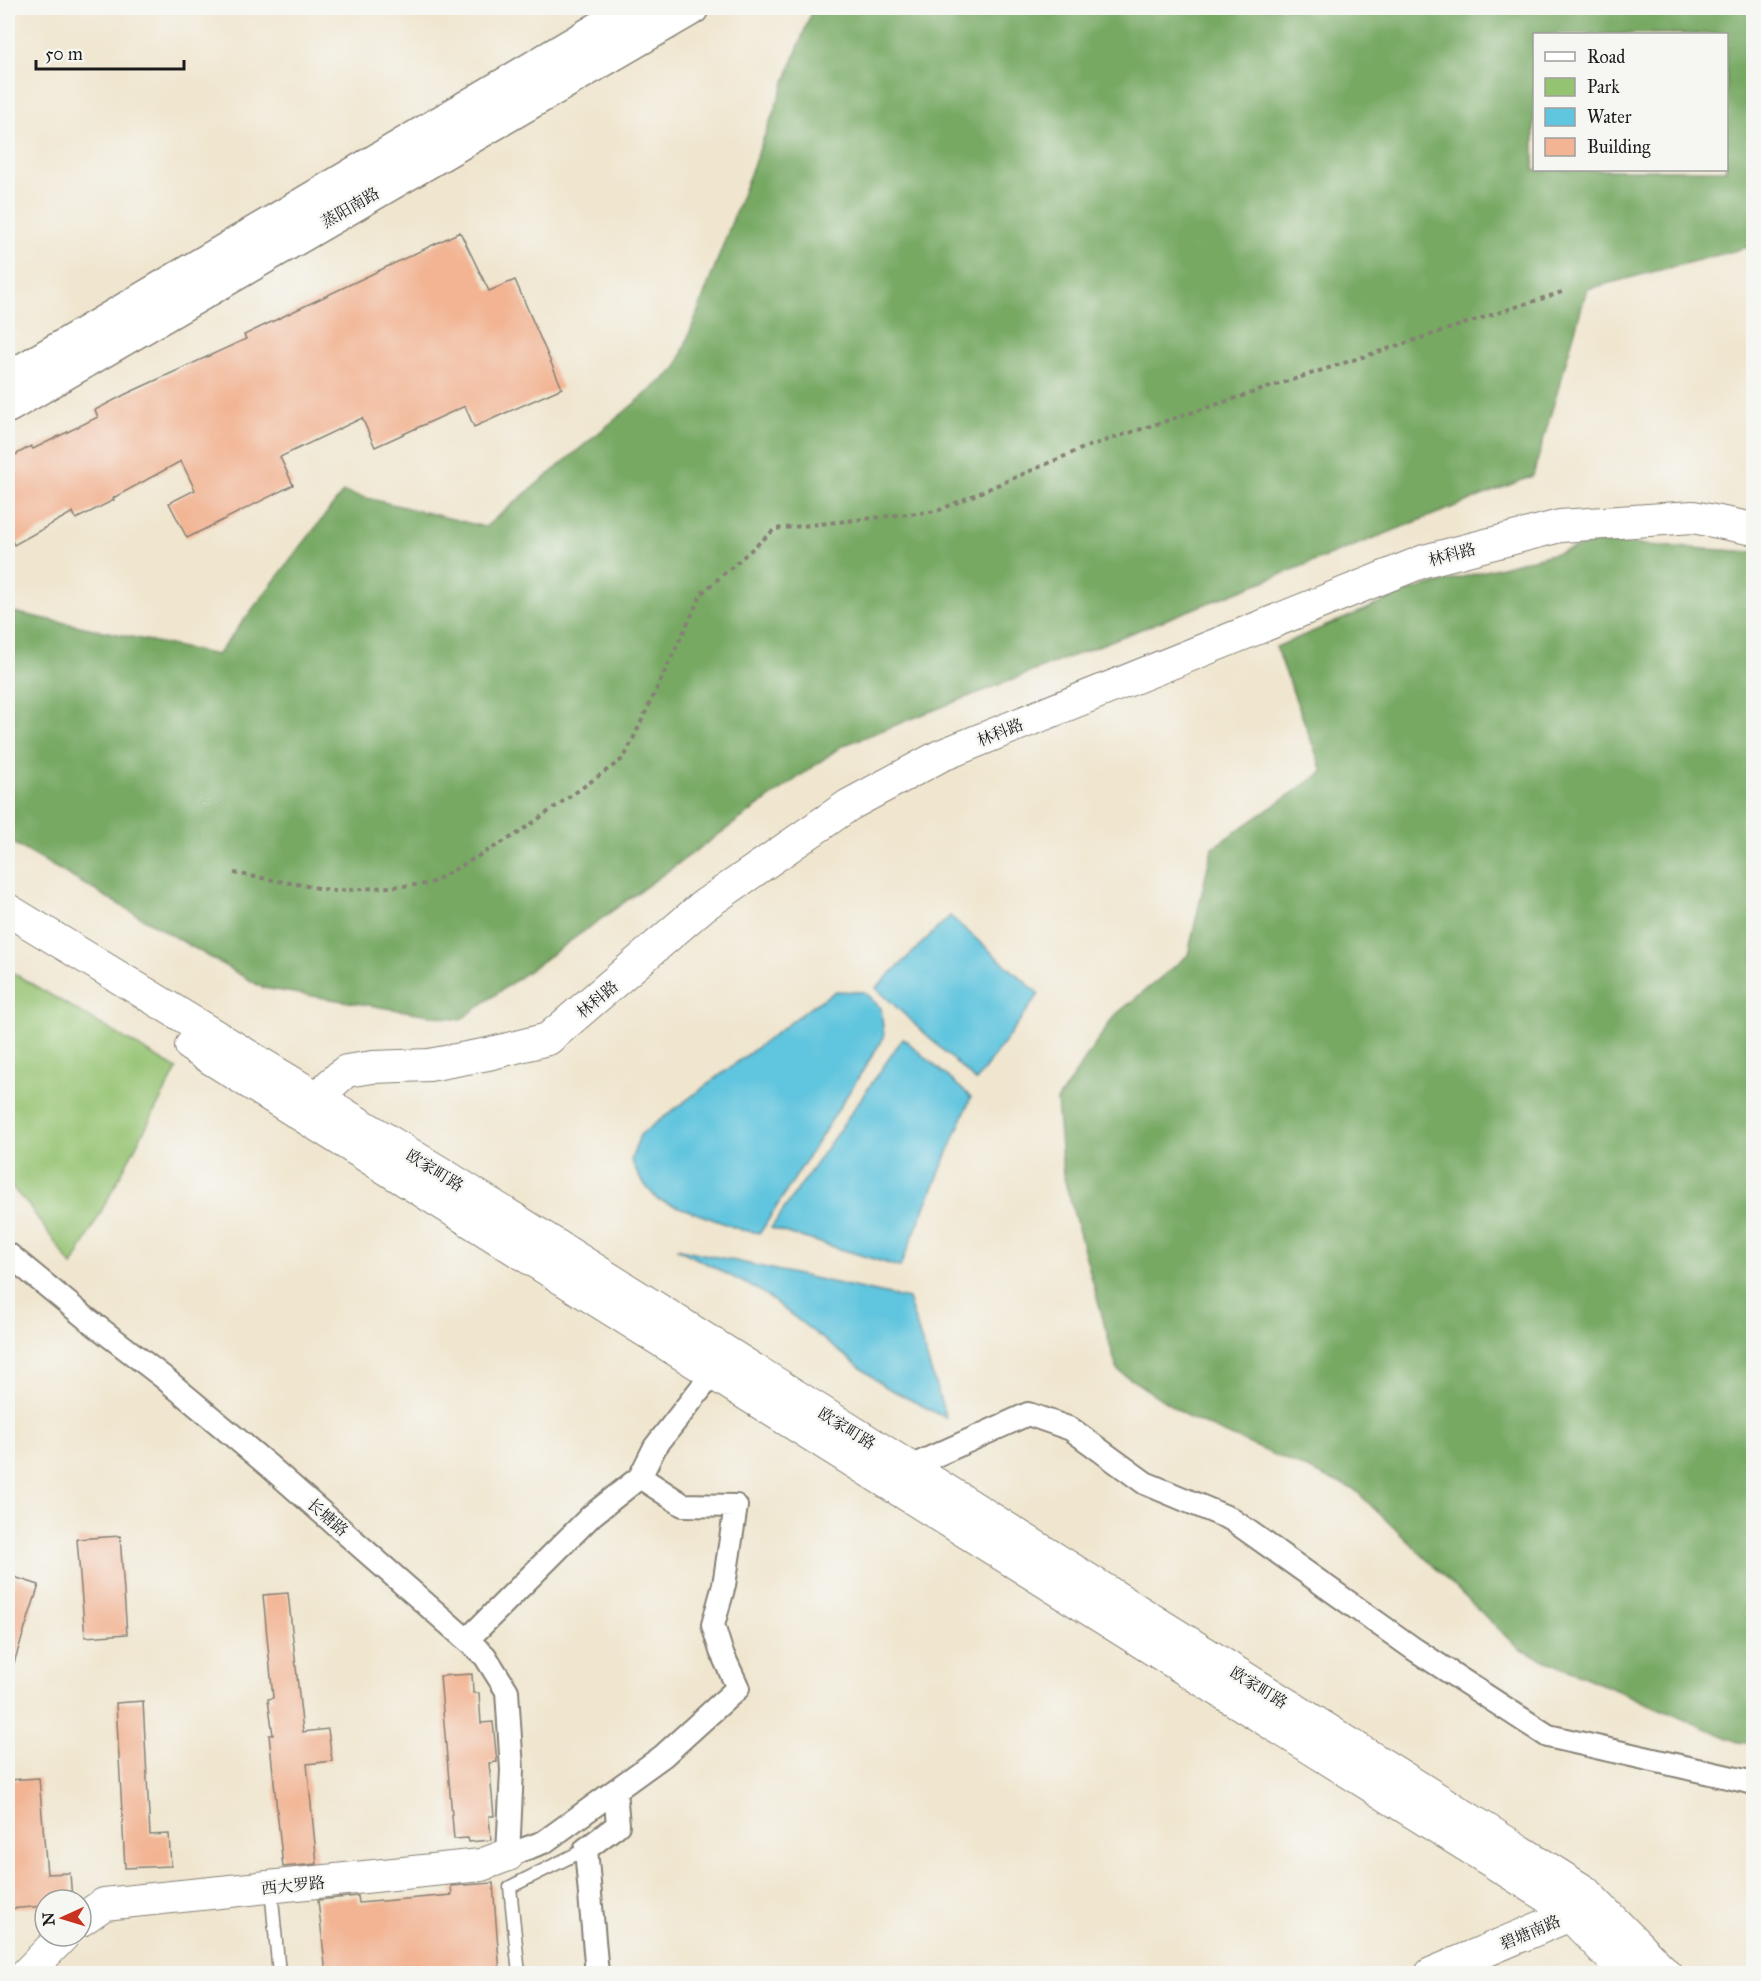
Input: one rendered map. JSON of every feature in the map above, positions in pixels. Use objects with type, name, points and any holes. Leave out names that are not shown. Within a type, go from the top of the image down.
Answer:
[{"type":"main road","name":"蒸阳南路","points":[[8,379],[633,8]]},
{"type":"main road","name":"蒸阳南路","points":[[8,406],[692,8]]},
{"type":"main road","name":"林科路","points":[[320,1098],[329,1086],[346,1071],[374,1067],[429,1065],[488,1054],[548,1039],[703,906],[860,800],[940,756],[1424,561],[1560,526],[1693,518],[1754,529]]},
{"type":"main road","name":"欧家町路","points":[[8,910],[320,1098],[1564,1879],[1627,1974]]},
{"type":"main road","name":"欧家町路","points":[[8,930],[1558,1903],[1589,1915],[1666,1974]]},
{"type":"main road","name":"西大罗路","points":[[93,1912],[104,1904],[481,1865],[508,1855]]},
{"type":"main road","name":"碧塘南路","points":[[1431,1974],[1589,1915]]},
{"type":"main road","name":"碧塘南路","points":[[1477,1974],[1589,1915]]},
{"type":"main road","points":[[26,1974],[51,1948]]},
{"type":"street","name":"长塘路","points":[[8,1254],[164,1377],[485,1656],[507,1691],[512,1770],[508,1855]]},
{"type":"street","points":[[467,1640],[592,1515],[640,1477],[655,1447],[713,1373]]},
{"type":"street","points":[[910,1467],[1028,1414],[1071,1429],[1144,1482],[1231,1519],[1414,1649],[1548,1736],[1754,1783]]},
{"type":"street","points":[[508,1855],[544,1842],[615,1791],[663,1756],[738,1688],[721,1651],[713,1624],[725,1577],[736,1506],[683,1505],[640,1477]]},
{"type":"street","points":[[597,1974],[586,1849],[618,1825],[615,1791]]},
{"type":"lane","points":[[519,1974],[510,1887],[586,1849]]},
{"type":"lane","points":[[271,1887],[279,1974]]},
{"type":"path","points":[[234,873],[335,891],[429,885],[517,834],[624,758],[702,593],[775,529],[937,511],[1086,447],[1565,291]]},
{"type":"green space","points":[[813,8],[1753,8],[1753,246],[1587,289],[1533,476],[842,746],[460,1020],[263,988],[8,840],[8,611],[217,655],[343,492],[485,527],[676,369]]},
{"type":"green space","points":[[1599,542],[1753,552],[1753,1744],[1738,1742],[1519,1649],[1355,1490],[1190,1418],[1117,1370],[1063,1174],[1057,1101],[1114,1016],[1188,955],[1212,848],[1323,772],[1276,647],[1412,590]]},
{"type":"green space","points":[[8,970],[177,1069],[72,1266],[29,1206],[8,1183]]},
{"type":"water","points":[[950,916],[1039,994],[976,1081],[876,988]]},
{"type":"water","points":[[836,991],[864,992],[881,1008],[884,1037],[760,1233],[742,1230],[657,1199],[641,1180],[631,1160],[640,1135],[815,1004]]},
{"type":"water","points":[[903,1038],[971,1097],[900,1267],[771,1228]]},
{"type":"water","points":[[676,1248],[908,1299],[946,1418],[886,1387],[760,1291]]},
{"type":"building","points":[[460,232],[489,291],[515,280],[562,388],[474,427],[465,406],[375,447],[362,418],[280,457],[293,485],[187,538],[169,503],[195,490],[181,461],[113,498],[114,500],[76,519],[73,512],[14,545],[8,532],[8,459],[31,446],[33,449],[98,417],[95,410],[126,394],[246,339],[244,335]]},
{"type":"building","points":[[120,1536],[127,1634],[85,1637],[77,1539]]},
{"type":"building","points":[[14,1577],[39,1585],[11,1672],[8,1672],[8,1597]]},
{"type":"building","points":[[288,1593],[303,1732],[328,1729],[332,1761],[307,1764],[317,1864],[283,1867],[269,1735],[273,1735],[268,1699],[273,1698],[263,1595]]},
{"type":"building","points":[[472,1674],[473,1693],[479,1693],[481,1723],[493,1722],[497,1762],[489,1763],[494,1816],[489,1816],[491,1840],[469,1842],[468,1838],[454,1839],[440,1676]]},
{"type":"building","points":[[143,1701],[150,1835],[169,1834],[171,1866],[125,1868],[116,1703]]},
{"type":"building","points":[[39,1778],[47,1874],[70,1873],[71,1888],[33,1888],[33,1907],[8,1909],[8,1780]]},
{"type":"building","points":[[493,1883],[500,1974],[326,1974],[318,1900],[358,1896],[359,1903],[452,1895],[451,1886]]}]
